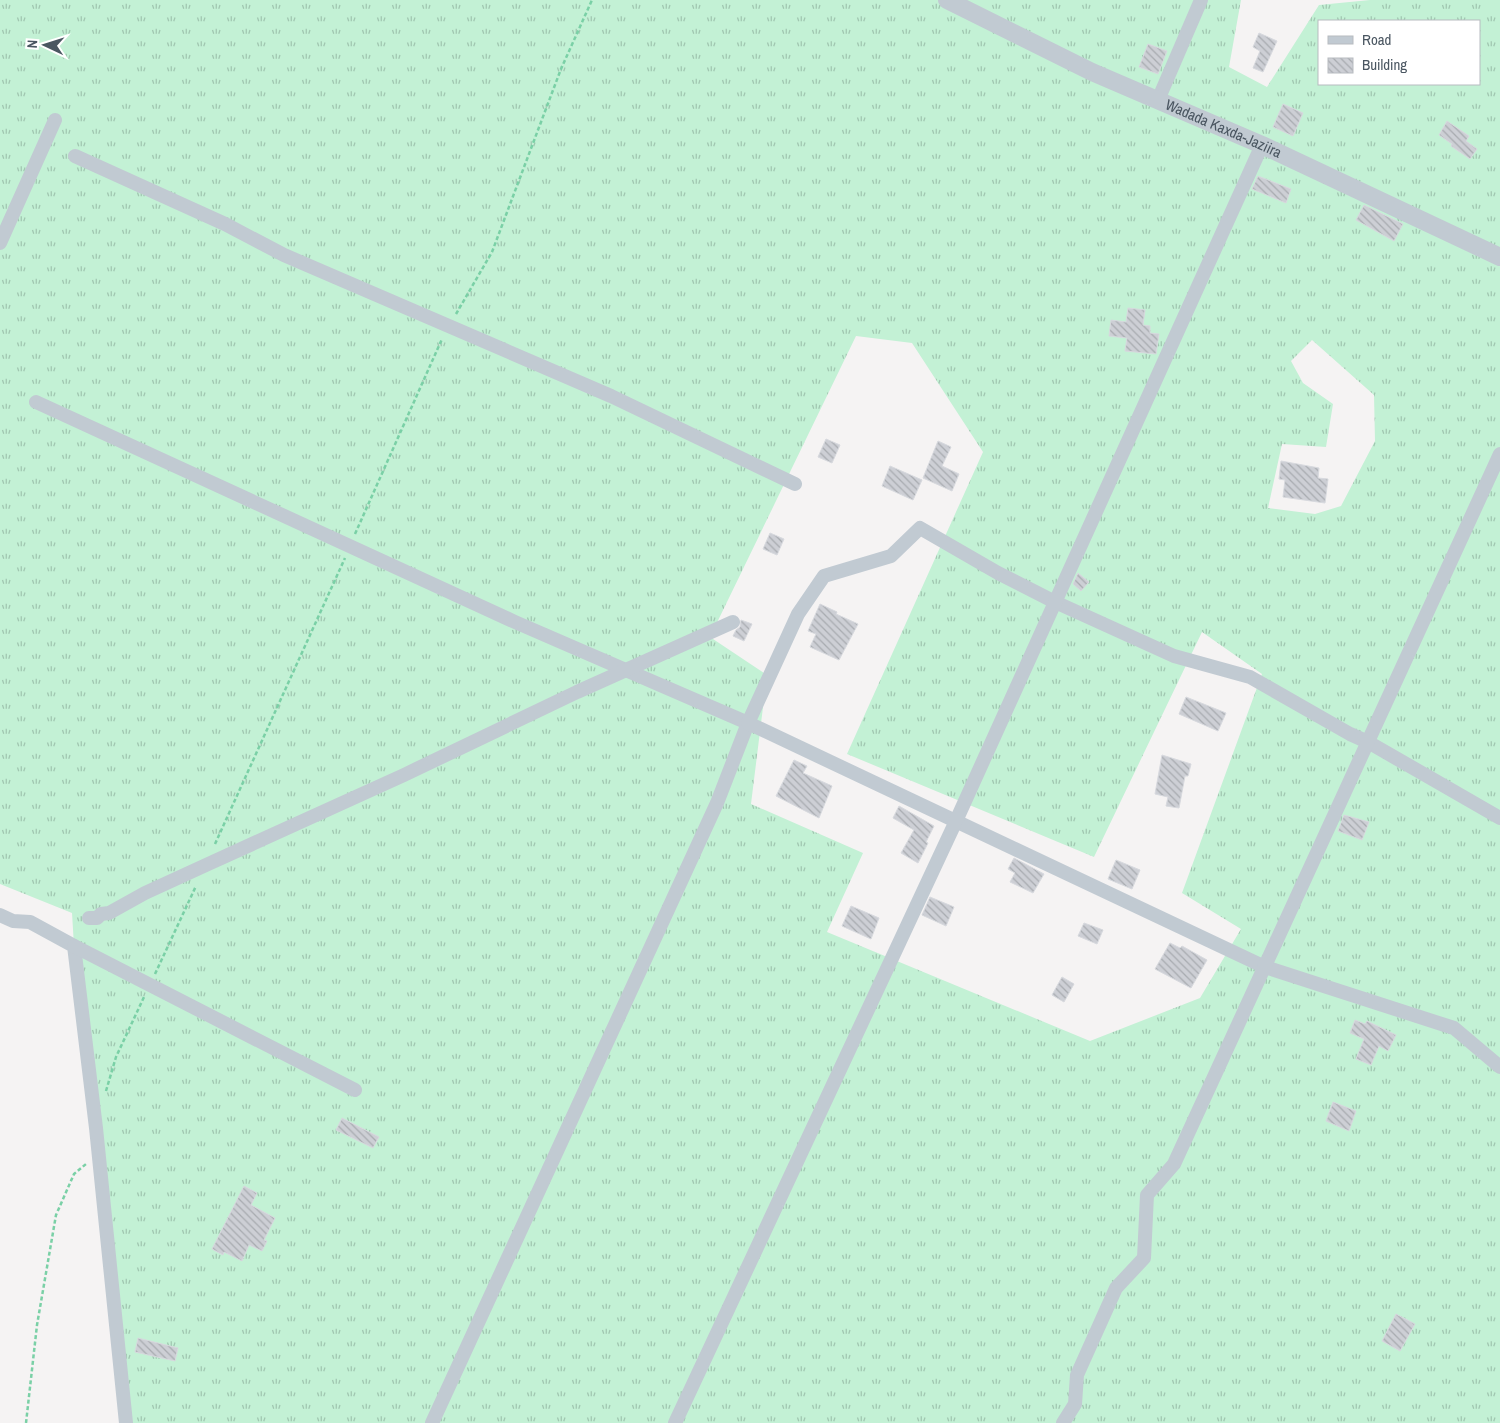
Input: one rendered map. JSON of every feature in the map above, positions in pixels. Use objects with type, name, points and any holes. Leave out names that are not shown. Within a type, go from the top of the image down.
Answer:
[{"type":"street","name":"Wadada Kaxda-Jaziira","points":[[946,0],[1092,72],[1262,145],[1500,257]]},
{"type":"street","points":[[1158,100],[1201,0]]},
{"type":"street","points":[[0,243],[55,120]]},
{"type":"street","points":[[675,1423],[956,821],[1262,145]]},
{"type":"street","points":[[75,156],[225,224],[284,255],[611,396],[795,484]]},
{"type":"street","points":[[36,402],[506,618],[748,723],[1264,967],[1454,1028],[1500,1067]]},
{"type":"street","points":[[1063,1423],[1076,1404],[1077,1375],[1116,1288],[1144,1258],[1147,1195],[1174,1164],[1500,454]]},
{"type":"street","points":[[907,524],[920,528],[998,573],[1055,602],[1174,656],[1250,677],[1500,818]]},
{"type":"street","points":[[432,1423],[717,803],[748,723],[798,614],[824,576],[891,556],[920,528]]},
{"type":"street","points":[[89,918],[97,918],[101,914],[108,913],[206,864],[404,775],[577,692],[733,622]]},
{"type":"street","points":[[0,915],[13,921],[30,922],[355,1090]]},
{"type":"street","points":[[74,946],[96,1128],[126,1423]]},
{"type":"path","points":[[106,1092],[116,1057],[250,769],[441,341],[492,252],[561,69],[592,0]]},
{"type":"path","points":[[26,1423],[37,1325],[56,1215],[74,1174],[86,1164]]},
{"type":"green space","points":[[0,0],[1241,0],[1229,67],[1267,87],[1319,5],[1370,0],[1500,0],[1500,1423],[126,1423],[72,913],[0,884]],"holes":[[[856,336],[912,343],[983,452],[847,754],[1094,857],[1202,632],[1262,674],[1182,893],[1241,929],[1200,998],[1090,1041],[827,932],[863,853],[751,804],[767,675],[710,637]],[[1312,340],[1374,395],[1375,441],[1341,506],[1315,514],[1268,508],[1282,444],[1326,447],[1333,404],[1303,383],[1291,361]]]},
{"type":"building","points":[[1259,33],[1277,41],[1263,72],[1253,68],[1260,51],[1253,47]]},
{"type":"building","points":[[1148,44],[1167,51],[1158,74],[1139,67]]},
{"type":"building","points":[[1283,104],[1303,113],[1293,136],[1273,127]]},
{"type":"building","points":[[1447,121],[1469,136],[1466,141],[1477,149],[1470,159],[1439,135]]},
{"type":"building","points":[[1258,176],[1291,189],[1286,203],[1252,189]]},
{"type":"building","points":[[1364,205],[1403,224],[1394,241],[1356,220]]},
{"type":"building","points":[[1128,308],[1145,310],[1143,325],[1150,326],[1150,333],[1159,334],[1156,354],[1125,351],[1127,338],[1109,336],[1111,320],[1126,322]]},
{"type":"building","points":[[826,439],[840,445],[832,463],[818,457]]},
{"type":"building","points":[[938,441],[951,447],[942,466],[959,474],[952,491],[923,478]]},
{"type":"building","points":[[1281,461],[1319,468],[1318,478],[1328,479],[1325,503],[1283,497],[1285,480],[1279,479]]},
{"type":"building","points":[[890,466],[922,480],[913,500],[882,486]]},
{"type":"building","points":[[770,533],[784,539],[777,555],[763,549]]},
{"type":"building","points":[[1078,573],[1089,582],[1081,591],[1073,584]]},
{"type":"building","points":[[820,604],[858,624],[839,660],[810,647],[816,634],[808,631]]},
{"type":"building","points":[[741,620],[752,624],[744,641],[733,636],[740,627]]},
{"type":"building","points":[[1186,697],[1226,713],[1218,731],[1179,714]]},
{"type":"building","points":[[1162,755],[1191,764],[1188,776],[1185,776],[1179,808],[1166,806],[1168,797],[1155,794]]},
{"type":"building","points":[[794,760],[807,766],[803,773],[832,786],[819,818],[776,796]]},
{"type":"building","points":[[899,806],[934,826],[918,863],[901,853],[914,830],[893,818]]},
{"type":"building","points":[[1344,815],[1369,822],[1362,840],[1338,831]]},
{"type":"building","points":[[1014,858],[1044,874],[1033,893],[1010,882],[1015,873],[1008,869]]},
{"type":"building","points":[[1116,860],[1140,870],[1132,889],[1108,879]]},
{"type":"building","points":[[930,897],[954,907],[946,926],[922,915]]},
{"type":"building","points":[[851,906],[879,918],[871,939],[842,926]]},
{"type":"building","points":[[1084,923],[1103,930],[1097,944],[1078,936]]},
{"type":"building","points":[[1170,943],[1180,948],[1182,946],[1207,960],[1191,988],[1155,969]]},
{"type":"building","points":[[1062,977],[1074,984],[1064,1002],[1052,995]]},
{"type":"building","points":[[1355,1020],[1365,1024],[1367,1021],[1396,1035],[1388,1051],[1379,1046],[1371,1065],[1356,1059],[1364,1039],[1350,1033]]},
{"type":"building","points":[[1333,1102],[1356,1111],[1349,1131],[1326,1121]]},
{"type":"building","points":[[342,1118],[379,1137],[373,1148],[336,1130]]},
{"type":"building","points":[[244,1186],[257,1193],[251,1205],[275,1218],[264,1240],[267,1241],[262,1251],[249,1245],[242,1261],[224,1252],[223,1255],[212,1249]]},
{"type":"building","points":[[1396,1314],[1415,1324],[1400,1351],[1382,1341]]},
{"type":"building","points":[[138,1338],[178,1348],[175,1361],[135,1352]]}]
